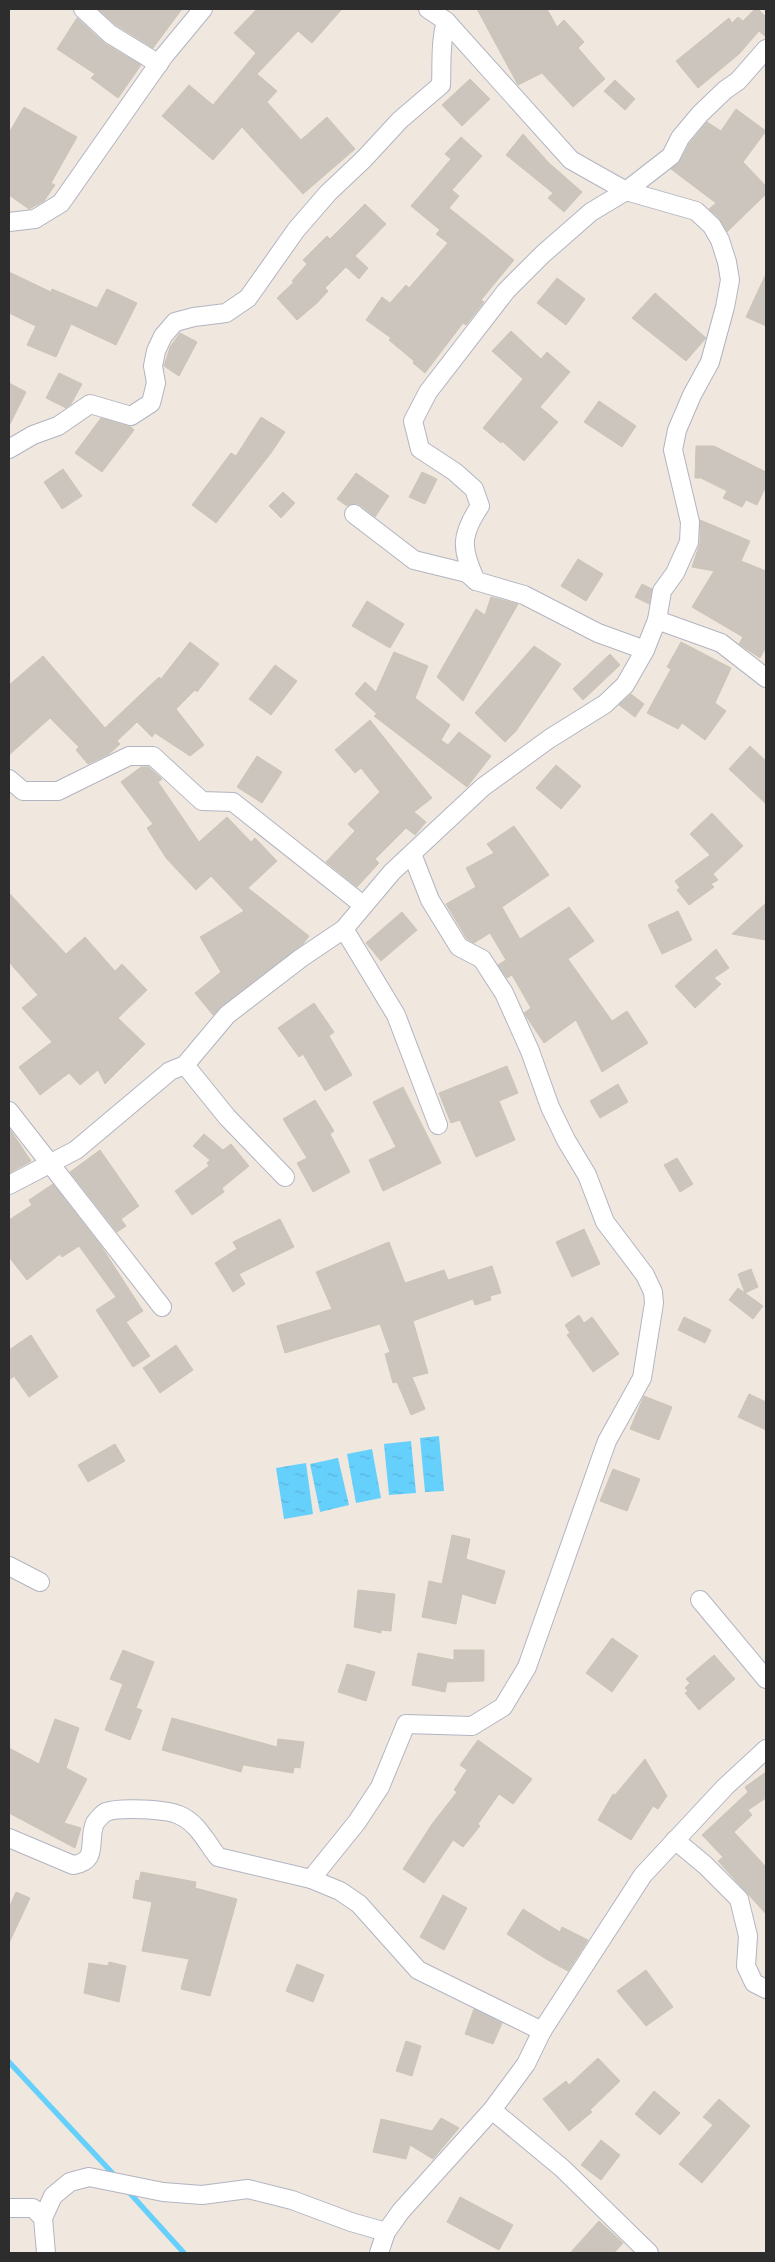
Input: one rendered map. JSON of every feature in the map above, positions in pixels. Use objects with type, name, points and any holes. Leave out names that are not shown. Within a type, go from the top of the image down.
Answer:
[{"type":"street","points":[[83,9],[110,34],[159,64]]},
{"type":"street","points":[[9,222],[35,219],[61,203],[159,64],[203,9]]},
{"type":"street","points":[[9,1185],[76,1150],[170,1071],[186,1065],[228,1015],[302,958],[344,929],[363,905],[412,854],[483,787],[549,739],[605,704],[625,685],[645,650],[657,620],[662,591],[675,573],[688,542],[690,522],[674,450],[677,430],[692,395],[710,362],[730,280],[720,240],[712,226],[696,211],[626,191],[571,160],[446,21],[428,9]]},
{"type":"street","points":[[9,449],[33,435],[58,426],[90,404],[131,416],[151,403],[156,383],[153,366],[156,351],[163,336],[175,322],[194,317],[226,313],[248,298],[296,230],[328,193],[364,159],[400,120],[441,85],[443,60],[441,39],[446,21]]},
{"type":"street","points":[[476,581],[465,556],[467,526],[480,506],[474,490],[455,472],[420,449],[413,421],[428,392],[506,291],[543,254],[591,212],[626,191],[671,156],[680,138],[700,114],[725,90],[738,81],[766,49]]},
{"type":"street","points":[[354,514],[414,560],[467,573],[476,581],[524,595],[598,633],[645,650]]},
{"type":"street","points":[[657,620],[721,643],[766,678]]},
{"type":"street","points":[[9,779],[23,791],[58,791],[129,756],[153,756],[202,801],[233,802],[363,905]]},
{"type":"street","points":[[311,1878],[357,1822],[380,1787],[406,1724],[472,1726],[504,1707],[527,1667],[607,1441],[642,1378],[654,1303],[653,1292],[645,1275],[605,1222],[587,1174],[566,1140],[550,1107],[530,1051],[504,994],[482,959],[459,947],[430,900],[412,854]]},
{"type":"street","points":[[344,929],[396,1015],[438,1125]]},
{"type":"street","points":[[186,1065],[227,1117],[285,1177]]},
{"type":"street","points":[[9,1111],[52,1163],[162,1307]]},
{"type":"street","points":[[9,1566],[40,1582]]},
{"type":"street","points":[[700,1600],[766,1679]]},
{"type":"street","points":[[379,2253],[386,2232],[401,2211],[492,2110],[526,2064],[542,2030],[643,1875],[725,1788],[766,1749]]},
{"type":"street","points":[[9,1838],[73,1865],[83,1864],[89,1858],[95,1822],[106,1812],[140,1809],[180,1815],[195,1826],[218,1858],[311,1878],[340,1891],[359,1904],[418,1970],[542,2030]]},
{"type":"street","points":[[675,1840],[739,1899],[748,1936],[746,1966],[754,1983],[766,1989]]},
{"type":"street","points":[[492,2110],[562,2168],[649,2253]]},
{"type":"street","points":[[46,2253],[43,2218],[54,2196],[70,2182],[89,2177],[162,2192],[202,2195],[248,2189],[292,2200],[351,2222],[386,2232]]},
{"type":"street","points":[[9,2208],[33,2208],[43,2218]]},
{"type":"water","points":[[439,1436],[444,1491],[425,1492],[420,1438]]},
{"type":"water","points":[[411,1441],[416,1493],[389,1495],[384,1444]]},
{"type":"water","points":[[372,1449],[381,1498],[356,1503],[347,1454]]},
{"type":"water","points":[[338,1458],[349,1505],[320,1512],[310,1464]]},
{"type":"water","points":[[306,1463],[313,1514],[284,1519],[276,1468]]},
{"type":"building","points":[[98,9],[182,9],[153,48],[116,25]]},
{"type":"building","points":[[257,9],[342,9],[312,43],[298,31],[257,74],[277,91],[267,102],[301,140],[327,117],[355,149],[303,194],[242,127],[213,160],[162,116],[189,85],[213,105],[256,53],[234,33]]},
{"type":"building","points":[[477,9],[547,9],[557,27],[564,20],[584,42],[578,48],[605,79],[573,107],[542,73],[518,85]]},
{"type":"building","points":[[755,9],[758,9],[766,17],[766,37],[759,31],[739,54],[698,88],[676,61],[729,18],[732,23],[738,17],[743,21]]},
{"type":"building","points":[[77,18],[104,43],[141,65],[118,98],[91,78],[95,74],[57,49]]},
{"type":"building","points":[[470,79],[490,99],[462,126],[442,105]]},
{"type":"building","points":[[615,80],[635,99],[625,110],[604,91]]},
{"type":"building","points":[[24,107],[77,137],[51,183],[55,185],[44,201],[29,209],[9,195],[9,133]]},
{"type":"building","points":[[736,109],[766,131],[743,162],[766,186],[766,194],[727,232],[719,218],[709,209],[716,203],[671,169],[680,161],[689,144],[707,122],[721,131]]},
{"type":"building","points":[[523,134],[548,162],[582,192],[564,212],[548,198],[553,193],[506,155]]},
{"type":"building","points":[[461,137],[482,156],[452,190],[459,196],[449,208],[514,260],[481,300],[484,302],[466,325],[463,323],[425,373],[389,340],[391,338],[366,320],[382,297],[390,303],[406,285],[409,288],[448,243],[436,234],[440,230],[411,206],[451,159],[445,154]]},
{"type":"building","points":[[365,204],[386,224],[355,256],[368,268],[359,279],[346,267],[325,288],[328,291],[317,303],[297,320],[277,298],[294,282],[292,281],[307,264],[303,260],[327,236],[330,239]]},
{"type":"building","points":[[9,272],[51,292],[52,289],[97,308],[107,289],[137,303],[116,345],[71,324],[56,357],[27,345],[36,326],[9,313]]},
{"type":"building","points":[[766,274],[766,326],[746,317]]},
{"type":"building","points":[[557,278],[585,299],[566,325],[537,303]]},
{"type":"building","points":[[655,293],[706,338],[686,361],[632,318]]},
{"type":"building","points":[[511,331],[541,359],[547,352],[570,372],[540,407],[558,422],[524,461],[502,441],[501,443],[483,428],[523,379],[492,351]]},
{"type":"building","points":[[180,333],[197,342],[179,376],[164,366],[170,347]]},
{"type":"building","points":[[59,373],[82,384],[71,404],[66,408],[46,398]]},
{"type":"building","points":[[9,383],[26,392],[9,426]]},
{"type":"building","points":[[599,401],[636,426],[622,447],[584,422]]},
{"type":"building","points":[[261,417],[285,432],[271,453],[216,523],[192,505],[231,453],[236,456]]},
{"type":"building","points":[[101,418],[130,426],[134,430],[102,472],[75,453]]},
{"type":"building","points":[[696,446],[714,446],[766,472],[766,486],[757,505],[746,500],[742,507],[723,498],[727,491],[701,478],[695,478]]},
{"type":"building","points":[[63,469],[82,496],[62,509],[44,482]]},
{"type":"building","points":[[422,472],[437,479],[425,504],[409,497]]},
{"type":"building","points":[[356,473],[389,496],[375,517],[360,505],[355,503],[347,506],[337,499]]},
{"type":"building","points":[[283,492],[295,503],[281,518],[269,506]]},
{"type":"building","points":[[700,520],[750,541],[741,561],[766,571],[766,647],[760,658],[739,644],[743,637],[692,607],[714,571],[692,567],[700,543]]},
{"type":"building","points":[[578,559],[603,574],[586,601],[561,586]]},
{"type":"building","points":[[642,584],[652,589],[649,604],[635,597]]},
{"type":"building","points":[[491,597],[518,604],[463,701],[437,677],[476,609],[485,615]]},
{"type":"building","points":[[367,601],[404,624],[390,648],[352,626]]},
{"type":"building","points":[[190,642],[219,664],[197,692],[195,690],[176,709],[204,745],[190,756],[155,733],[152,737],[137,722],[117,741],[120,744],[109,754],[88,764],[76,750],[79,747],[50,718],[9,755],[9,685],[43,656],[105,728],[159,677],[161,679]]},
{"type":"building","points":[[681,642],[731,668],[715,703],[726,711],[705,740],[682,723],[678,729],[647,713],[671,669],[667,667]]},
{"type":"building","points":[[534,646],[561,664],[516,731],[505,742],[475,713]]},
{"type":"building","points":[[394,652],[428,666],[415,698],[450,725],[441,740],[448,745],[459,732],[491,756],[467,787],[374,716],[377,714],[355,694],[365,682],[376,692]]},
{"type":"building","points":[[610,654],[620,665],[583,700],[573,689]]},
{"type":"building","points":[[275,665],[297,681],[271,715],[249,699]]},
{"type":"building","points":[[631,694],[644,704],[635,717],[619,705]]},
{"type":"building","points":[[370,720],[432,798],[414,812],[426,822],[415,835],[406,828],[375,859],[379,863],[357,887],[326,862],[355,831],[348,824],[380,792],[361,768],[355,773],[335,750]]},
{"type":"building","points":[[750,746],[766,761],[766,804],[729,769]]},
{"type":"building","points":[[257,756],[282,772],[262,803],[237,787]]},
{"type":"building","points":[[556,765],[581,786],[561,809],[536,788]]},
{"type":"building","points":[[141,767],[149,767],[162,779],[158,782],[199,842],[227,817],[251,842],[255,838],[277,861],[248,888],[309,936],[303,944],[213,1015],[195,993],[221,972],[200,937],[244,911],[211,876],[196,890],[166,858],[147,828],[153,824],[121,782]]},
{"type":"building","points":[[712,813],[743,846],[713,874],[718,880],[711,884],[714,887],[689,905],[677,890],[680,888],[675,881],[710,855],[690,834]]},
{"type":"building","points":[[514,826],[549,875],[502,907],[520,939],[569,907],[594,941],[568,959],[612,1021],[627,1011],[648,1043],[602,1072],[576,1020],[544,1043],[524,1013],[531,1008],[512,975],[507,978],[498,965],[506,960],[490,933],[474,943],[467,939],[446,904],[476,887],[466,868],[494,853],[487,844]]},
{"type":"building","points":[[9,893],[66,954],[85,937],[115,971],[122,964],[147,990],[118,1018],[145,1044],[105,1084],[98,1070],[80,1085],[69,1073],[40,1095],[19,1067],[52,1042],[22,1008],[38,995],[9,962]]},
{"type":"building","points":[[766,903],[766,940],[732,934]]},
{"type":"building","points":[[678,911],[692,940],[662,954],[648,925]]},
{"type":"building","points":[[402,912],[417,930],[381,961],[366,943]]},
{"type":"building","points":[[716,949],[729,968],[714,978],[721,984],[695,1008],[675,986]]},
{"type":"building","points":[[314,1003],[334,1032],[329,1036],[352,1075],[325,1091],[303,1054],[299,1057],[278,1028]]},
{"type":"building","points":[[507,1066],[518,1093],[499,1101],[515,1140],[476,1157],[460,1120],[451,1123],[439,1093]]},
{"type":"building","points":[[618,1084],[628,1102],[600,1118],[590,1101]]},
{"type":"building","points":[[403,1087],[441,1163],[383,1191],[369,1160],[396,1147],[373,1102]]},
{"type":"building","points":[[315,1100],[334,1131],[330,1134],[350,1172],[313,1192],[297,1163],[307,1158],[283,1119]]},
{"type":"building","points":[[9,1128],[31,1161],[9,1173]]},
{"type":"building","points":[[204,1134],[223,1150],[231,1144],[249,1166],[222,1188],[224,1192],[192,1215],[175,1191],[209,1166],[207,1163],[210,1160],[193,1146]]},
{"type":"building","points":[[100,1150],[139,1206],[121,1219],[126,1226],[117,1232],[70,1172]]},
{"type":"building","points":[[677,1158],[693,1184],[680,1192],[664,1165]]},
{"type":"building","points":[[53,1184],[101,1246],[143,1311],[126,1322],[150,1356],[133,1367],[96,1310],[116,1297],[79,1246],[62,1257],[60,1254],[27,1280],[9,1257],[9,1220],[32,1205],[29,1200]]},
{"type":"building","points":[[280,1219],[294,1247],[239,1274],[245,1284],[233,1292],[215,1263],[237,1249],[233,1242]]},
{"type":"building","points":[[584,1229],[600,1264],[572,1277],[556,1242]]},
{"type":"building","points":[[389,1242],[405,1283],[444,1270],[448,1280],[492,1266],[501,1293],[490,1296],[491,1300],[475,1305],[473,1299],[413,1321],[428,1373],[412,1377],[425,1409],[411,1415],[397,1382],[393,1383],[385,1354],[390,1352],[380,1324],[285,1353],[277,1326],[332,1309],[316,1272]]},
{"type":"building","points":[[751,1269],[758,1287],[745,1293],[738,1274]]},
{"type":"building","points":[[738,1288],[763,1306],[753,1319],[729,1300]]},
{"type":"building","points":[[579,1315],[584,1323],[592,1317],[619,1354],[593,1372],[567,1335],[570,1333],[565,1325]]},
{"type":"building","points":[[684,1317],[711,1330],[705,1343],[678,1330]]},
{"type":"building","points":[[31,1335],[58,1377],[29,1397],[14,1376],[9,1380],[9,1350]]},
{"type":"building","points":[[176,1345],[193,1370],[160,1393],[143,1368]]},
{"type":"building","points":[[749,1394],[766,1402],[766,1430],[738,1417]]},
{"type":"building","points":[[644,1396],[672,1407],[659,1440],[630,1429]]},
{"type":"building","points":[[115,1444],[125,1461],[88,1482],[78,1465]]},
{"type":"building","points":[[613,1469],[640,1479],[627,1511],[600,1501]]},
{"type":"building","points":[[452,1535],[470,1539],[466,1559],[505,1571],[495,1604],[462,1594],[456,1624],[422,1617],[429,1581],[442,1584]]},
{"type":"building","points":[[358,1590],[395,1594],[391,1631],[381,1630],[381,1633],[354,1627]]},
{"type":"building","points":[[612,1638],[638,1656],[612,1692],[586,1673]]},
{"type":"building","points":[[123,1650],[154,1662],[136,1708],[142,1710],[130,1740],[105,1730],[123,1684],[110,1679]]},
{"type":"building","points":[[454,1650],[484,1650],[484,1681],[447,1682],[445,1692],[412,1685],[418,1653],[454,1660]]},
{"type":"building","points":[[714,1655],[735,1679],[699,1710],[685,1693],[688,1691],[685,1688],[690,1683],[686,1679]]},
{"type":"building","points":[[347,1664],[375,1672],[366,1701],[338,1692]]},
{"type":"building","points":[[172,1718],[277,1747],[278,1739],[304,1742],[300,1768],[294,1767],[293,1773],[243,1765],[241,1772],[162,1750]]},
{"type":"building","points":[[55,1719],[79,1728],[66,1768],[87,1779],[64,1823],[81,1828],[75,1848],[9,1813],[9,1748],[39,1764]]},
{"type":"building","points":[[478,1740],[532,1779],[513,1804],[499,1794],[478,1824],[480,1826],[463,1847],[453,1840],[424,1883],[403,1869],[432,1824],[457,1792],[454,1790],[467,1770],[460,1765]]},
{"type":"building","points":[[645,1759],[667,1796],[658,1809],[653,1806],[631,1840],[598,1820],[613,1794],[615,1795]]},
{"type":"building","points":[[766,1772],[766,1798],[748,1810],[752,1815],[734,1832],[766,1867],[766,1914],[718,1861],[723,1857],[702,1835],[748,1792],[745,1787]]},
{"type":"building","points":[[141,1872],[196,1882],[195,1888],[237,1899],[210,1996],[181,1989],[189,1959],[142,1951],[152,1902],[133,1898],[136,1880],[139,1881]]},
{"type":"building","points":[[16,1892],[30,1898],[9,1943],[9,1908]]},
{"type":"building","points":[[443,1895],[467,1908],[444,1950],[420,1937]]},
{"type":"building","points":[[523,1909],[560,1932],[562,1927],[588,1940],[568,1971],[507,1934]]},
{"type":"building","points":[[109,1962],[126,1966],[119,2002],[84,1993],[89,1963],[108,1966]]},
{"type":"building","points":[[297,1964],[324,1975],[313,2002],[286,1991]]},
{"type":"building","points":[[646,1970],[673,2007],[646,2026],[617,1991]]},
{"type":"building","points":[[474,2009],[502,2023],[493,2044],[465,2034]]},
{"type":"building","points":[[406,2041],[421,2046],[412,2076],[396,2071]]},
{"type":"building","points":[[598,2058],[620,2081],[590,2110],[592,2112],[569,2131],[543,2099],[566,2081],[569,2085]]},
{"type":"building","points":[[654,2091],[680,2113],[660,2135],[635,2114]]},
{"type":"building","points":[[719,2099],[750,2126],[702,2183],[679,2164],[713,2125],[703,2117]]},
{"type":"building","points":[[441,2118],[459,2128],[433,2159],[410,2145],[406,2159],[373,2152],[381,2119],[432,2131]]},
{"type":"building","points":[[601,2140],[620,2155],[601,2180],[581,2165]]},
{"type":"building","points":[[460,2197],[513,2225],[499,2250],[447,2222]]},
{"type":"building","points":[[599,2221],[623,2243],[614,2253],[570,2253]]},
{"type":"waterway","points":[[9,2062],[116,2177]]},
{"type":"waterway","points":[[127,2190],[184,2253]]}]
